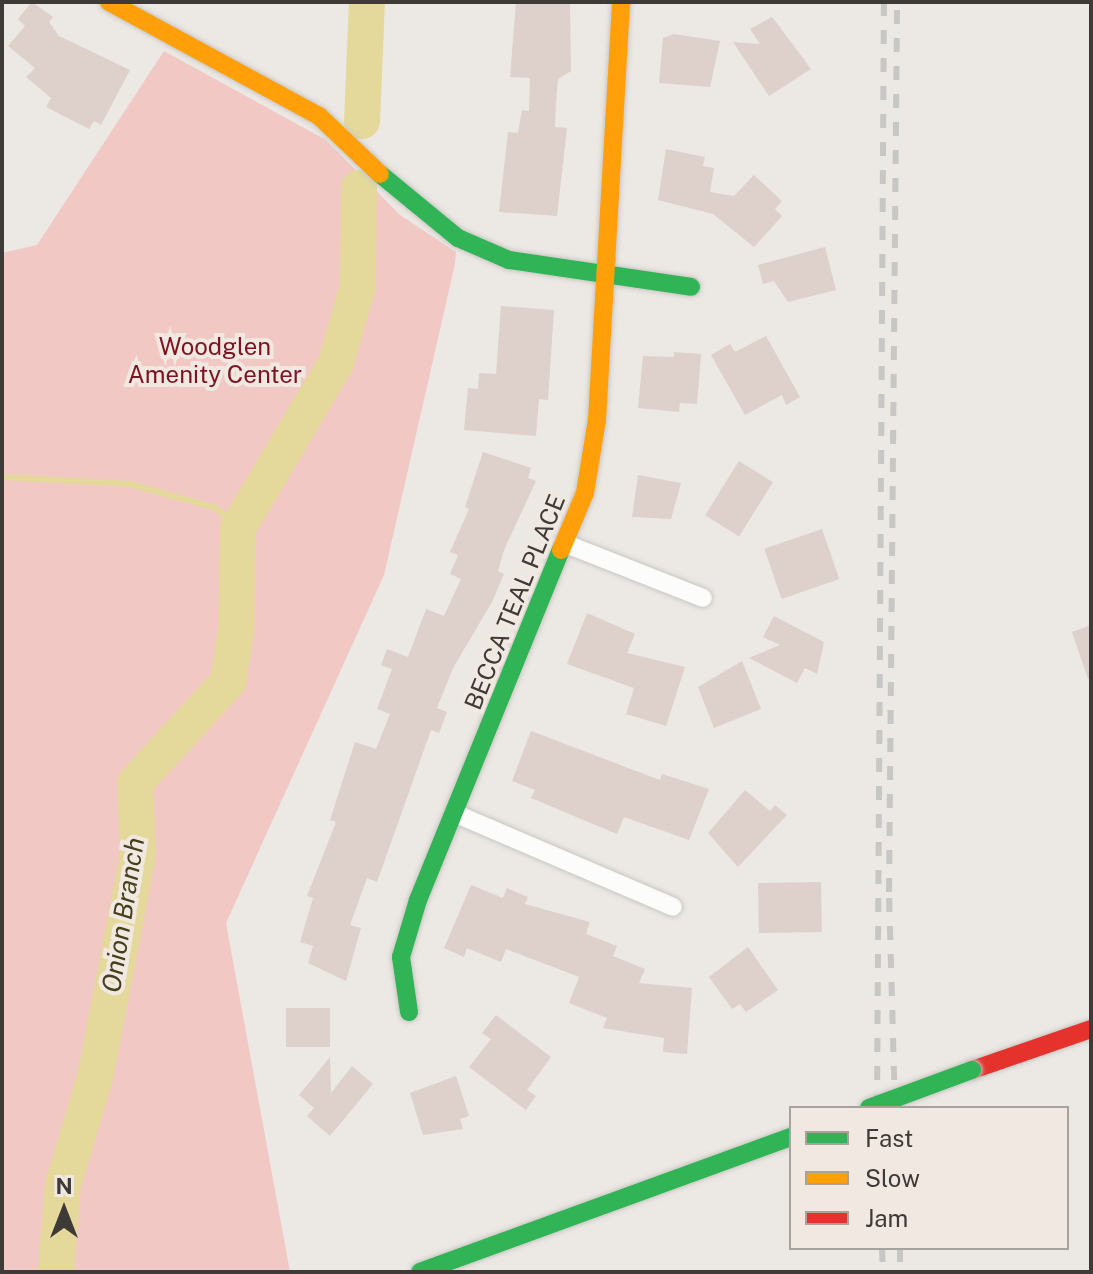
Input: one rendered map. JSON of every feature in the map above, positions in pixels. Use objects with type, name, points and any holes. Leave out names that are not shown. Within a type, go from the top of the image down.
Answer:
[{"type":"street","points":[[109,2],[319,116],[413,206],[458,238],[509,260],[605,277],[691,287]]},
{"type":"street","name":"BECCA TEAL PLACE","points":[[409,1012],[401,957],[454,813],[585,493],[597,420],[621,2]]},
{"type":"street","points":[[566,544],[703,598]]},
{"type":"street","points":[[454,813],[673,907]]},
{"type":"street","points":[[874,1106],[1091,1029]]},
{"type":"street","points":[[420,1272],[789,1138]]},
{"type":"green space","name":"Woodglen Amenity Center","points":[[164,51],[326,140],[400,215],[456,252],[455,264],[384,575],[226,923],[290,1272],[2,1272],[2,253],[37,245]]},
{"type":"building","points":[[32,2],[53,17],[49,22],[59,36],[130,70],[101,125],[94,121],[89,129],[46,107],[51,98],[26,77],[35,68],[8,46],[25,26],[18,19]]},
{"type":"building","points":[[516,2],[570,2],[571,71],[558,79],[556,103],[555,127],[567,128],[557,216],[499,212],[508,132],[518,133],[522,110],[529,111],[530,78],[510,77]]},
{"type":"building","points":[[772,17],[811,69],[769,96],[733,42],[760,44],[750,29]]},
{"type":"building","points":[[674,34],[720,41],[710,87],[659,83],[663,38]]},
{"type":"building","points":[[666,149],[705,157],[703,166],[714,168],[710,192],[734,196],[754,175],[782,201],[775,209],[782,216],[754,247],[713,214],[658,200]]},
{"type":"building","points":[[825,247],[836,290],[788,302],[774,281],[763,284],[758,265]]},
{"type":"building","points":[[501,306],[554,310],[548,400],[539,399],[536,436],[464,430],[468,388],[478,389],[479,373],[496,374]]},
{"type":"building","points":[[766,336],[800,397],[786,405],[782,395],[745,415],[711,355],[730,344],[735,352]]},
{"type":"building","points":[[674,352],[701,354],[697,404],[680,403],[679,412],[638,408],[643,356],[674,357]]},
{"type":"building","points":[[483,452],[531,468],[528,478],[536,481],[504,550],[498,571],[504,574],[492,602],[453,668],[437,708],[447,712],[439,733],[431,730],[377,882],[367,878],[350,925],[361,928],[346,981],[308,963],[313,946],[300,942],[313,898],[307,896],[336,822],[330,820],[355,742],[376,749],[390,714],[377,709],[392,669],[381,665],[387,649],[408,657],[426,609],[444,616],[461,579],[450,574],[458,555],[450,552],[469,509],[465,507]]},
{"type":"building","points":[[739,461],[773,482],[739,536],[705,515]]},
{"type":"building","points":[[638,475],[681,483],[671,519],[632,517]]},
{"type":"building","points":[[822,529],[839,579],[782,599],[764,549]]},
{"type":"building","points":[[587,613],[635,634],[627,653],[685,667],[666,726],[626,714],[634,688],[567,664]]},
{"type":"building","points":[[774,616],[824,642],[817,674],[805,668],[797,683],[749,658],[780,645],[763,637]]},
{"type":"building","points":[[1091,625],[1091,678],[1088,679],[1072,632]]},
{"type":"building","points":[[742,661],[761,709],[714,728],[698,687]]},
{"type":"building","points":[[531,731],[660,780],[662,774],[709,789],[689,840],[624,817],[617,834],[531,798],[535,790],[512,781]]},
{"type":"building","points":[[745,790],[770,811],[775,805],[787,815],[738,867],[708,833]]},
{"type":"building","points":[[821,882],[822,932],[759,933],[758,883]]},
{"type":"building","points":[[471,885],[503,898],[507,888],[528,897],[525,904],[590,922],[586,934],[617,946],[613,956],[645,969],[639,983],[692,988],[687,1054],[663,1052],[664,1038],[603,1028],[607,1018],[569,1003],[579,977],[506,949],[501,962],[467,948],[464,957],[444,948]]},
{"type":"building","points":[[748,947],[778,990],[746,1012],[740,1004],[732,1009],[709,977]]},
{"type":"building","points":[[286,1008],[330,1008],[330,1047],[286,1047]]},
{"type":"building","points":[[496,1015],[551,1057],[527,1090],[536,1096],[526,1110],[469,1067],[491,1039],[482,1033]]},
{"type":"building","points":[[330,1057],[331,1093],[352,1066],[373,1084],[330,1136],[307,1116],[314,1108],[299,1095]]},
{"type":"building","points":[[456,1076],[469,1116],[460,1119],[463,1129],[423,1135],[410,1093]]},
{"type":"waterway","name":"Onion Branch","points":[[362,121],[367,2]]},
{"type":"waterway","name":"Onion Branch","points":[[56,1272],[63,1185],[95,1078],[138,854],[135,783],[228,682],[236,632],[238,528],[336,363],[358,285],[359,188]]},
{"type":"waterway","points":[[2,477],[130,484],[216,508],[238,528]]},
{"type":"railway","points":[[877,1106],[884,2]]},
{"type":"railway","points":[[895,1106],[889,892],[897,2]]},
{"type":"railway","points":[[882,1250],[883,1272]]},
{"type":"railway","points":[[900,1250],[900,1272]]},
{"type":"traffic: fast","points":[[380,174],[458,238],[509,260],[691,287]]},
{"type":"traffic: fast","points":[[409,1012],[401,957],[418,900],[561,550]]},
{"type":"traffic: fast","points":[[874,1106],[972,1070]]},
{"type":"traffic: fast","points":[[420,1272],[789,1138]]},
{"type":"traffic: slow","points":[[109,2],[319,116],[380,174]]},
{"type":"traffic: slow","points":[[561,550],[585,493],[597,420],[621,2]]},
{"type":"traffic: jam","points":[[972,1070],[1091,1029]]}]
